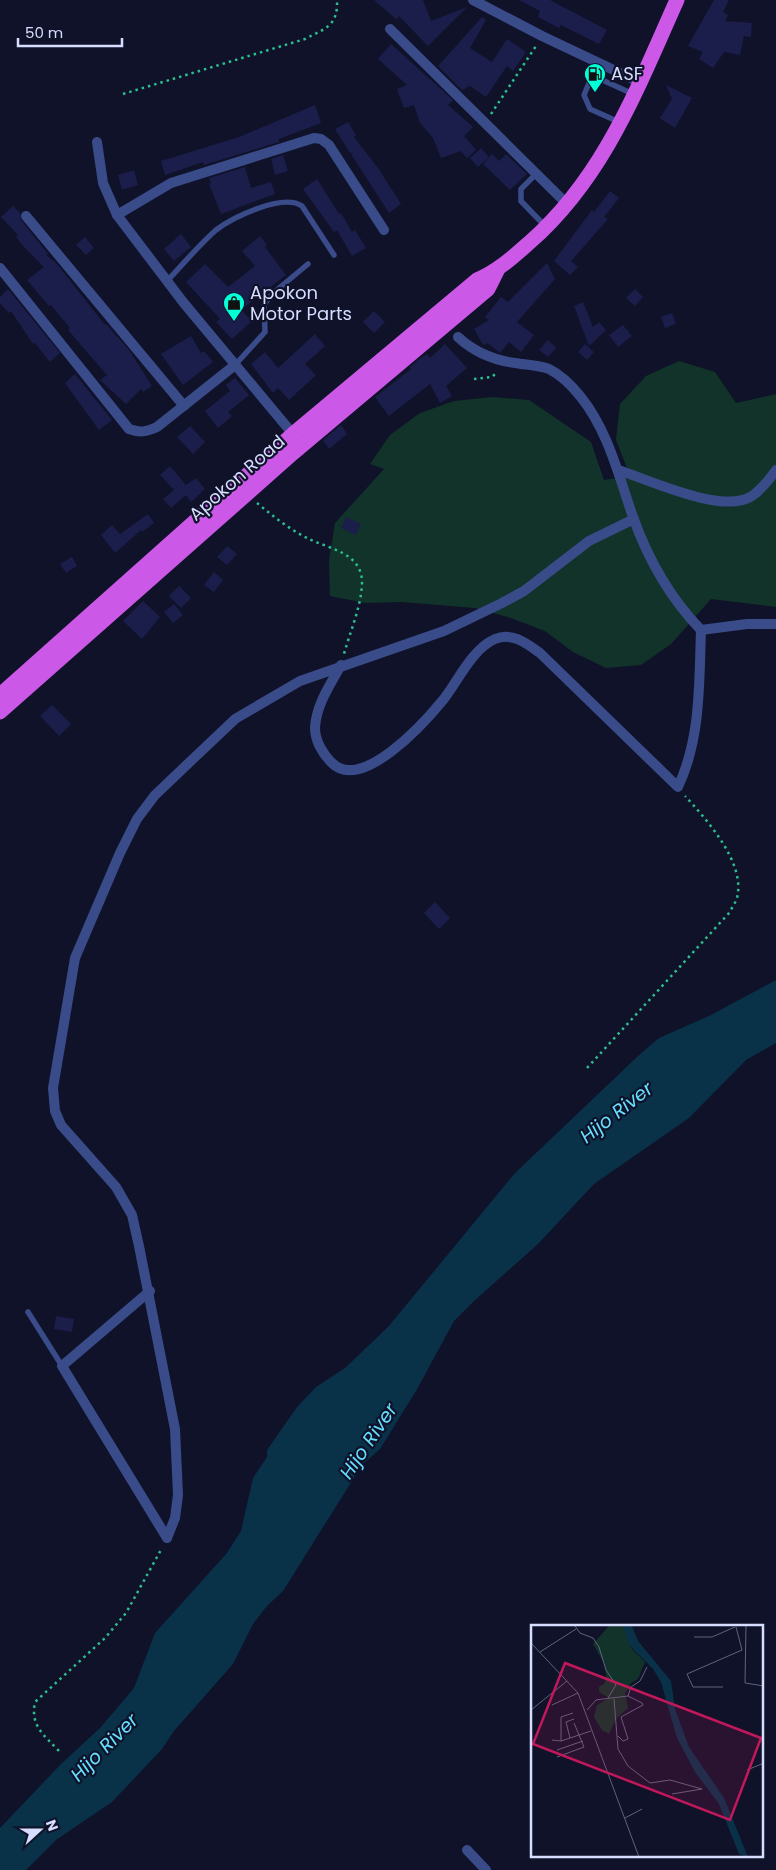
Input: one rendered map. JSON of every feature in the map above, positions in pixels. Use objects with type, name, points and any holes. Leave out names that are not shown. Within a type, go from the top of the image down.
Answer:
[{"type":"highway","name":"Apokon Road","points":[[0,695],[298,440],[477,280],[496,271],[547,227],[568,205],[598,165],[620,123],[677,0]]},
{"type":"highway","name":"Apokon Road","points":[[0,712],[246,494],[298,440]]},
{"type":"street","points":[[473,0],[636,88]]},
{"type":"street","points":[[390,29],[568,205]]},
{"type":"street","points":[[118,215],[171,183],[314,138],[321,139],[329,145],[384,230]]},
{"type":"street","points":[[97,142],[102,184],[118,215],[167,281],[298,440]]},
{"type":"street","points":[[26,216],[184,406]]},
{"type":"street","points":[[0,268],[129,429],[137,432],[147,431],[184,406],[235,365]]},
{"type":"street","points":[[341,665],[324,696],[316,716],[315,731],[326,757],[336,767],[347,771],[359,770],[372,765],[393,750],[443,700],[485,645],[493,639],[512,637],[524,642],[546,659],[678,787],[687,767],[692,747],[700,684],[701,630],[680,609],[668,591],[634,519],[618,470],[602,432],[581,397],[565,380],[549,370],[502,361],[481,354],[458,337]]},
{"type":"street","points":[[618,470],[713,502],[736,502],[751,496],[764,486],[776,470]]},
{"type":"street","points":[[167,1538],[175,1518],[178,1475],[175,1429],[150,1291],[132,1216],[116,1187],[73,1141],[61,1125],[55,1111],[53,1088],[76,958],[120,853],[137,819],[155,795],[235,719],[300,681],[341,665],[398,648],[444,631],[502,603],[524,591],[589,541],[634,519]]},
{"type":"street","points":[[701,630],[747,624],[776,624]]},
{"type":"street","points":[[150,1291],[62,1366],[167,1538]]},
{"type":"street","points":[[467,1850],[486,1870]]},
{"type":"lane","points":[[620,123],[590,109],[584,95],[590,82],[598,78],[636,88]]},
{"type":"lane","points":[[536,174],[521,190],[521,202],[547,227]]},
{"type":"lane","points":[[167,281],[217,230],[246,214],[286,201],[295,201],[302,206],[334,255]]},
{"type":"lane","points":[[235,365],[265,332],[264,305],[272,294],[308,264]]},
{"type":"lane","points":[[28,1312],[62,1366]]},
{"type":"path","points":[[123,94],[305,38],[332,24],[338,14],[337,0]]},
{"type":"path","points":[[485,124],[542,36]]},
{"type":"path","points":[[474,379],[492,377],[498,371],[502,361]]},
{"type":"path","points":[[246,494],[292,529],[351,558],[359,568],[362,582],[359,599],[341,665]]},
{"type":"path","points":[[587,1068],[730,912],[737,898],[738,880],[732,861],[720,838],[678,787]]},
{"type":"path","points":[[59,1750],[36,1724],[33,1714],[35,1702],[105,1638],[126,1613],[167,1538]]},
{"type":"green space","points":[[679,361],[715,372],[736,403],[776,394],[776,607],[711,599],[671,644],[641,665],[606,668],[573,652],[545,631],[511,618],[475,608],[401,602],[365,603],[330,596],[329,560],[335,523],[384,469],[370,464],[390,435],[420,413],[454,401],[492,397],[529,400],[591,442],[604,480],[630,476],[616,440],[620,404],[646,376]]},
{"type":"water","name":"Hijo River","points":[[776,980],[776,1043],[746,1060],[689,1118],[594,1184],[538,1244],[454,1321],[416,1391],[380,1449],[362,1465],[283,1591],[267,1606],[253,1624],[233,1664],[174,1731],[162,1749],[112,1802],[56,1840],[26,1870],[0,1870],[0,1828],[61,1764],[100,1728],[134,1688],[155,1633],[227,1553],[241,1531],[253,1478],[267,1457],[267,1450],[297,1407],[316,1387],[345,1368],[388,1327],[515,1173],[638,1056],[659,1038],[709,1016]]},
{"type":"building","points":[[374,0],[423,0],[431,21],[467,7],[428,46],[399,16],[397,20]]},
{"type":"building","points":[[519,0],[550,0],[607,30],[599,44],[561,25],[559,28],[538,17],[540,11]]},
{"type":"building","points":[[714,0],[729,0],[723,12],[728,15],[725,21],[752,23],[751,37],[744,36],[740,55],[724,52],[713,68],[699,59],[703,52],[688,46]]},
{"type":"building","points":[[482,17],[486,20],[470,48],[492,62],[507,39],[526,52],[513,71],[507,66],[486,97],[470,86],[462,90],[438,66]]},
{"type":"building","points":[[391,44],[453,100],[448,105],[473,127],[464,136],[476,150],[467,158],[461,151],[441,158],[433,138],[420,123],[414,105],[404,108],[397,89],[407,85],[378,59]]},
{"type":"building","points":[[666,85],[692,98],[675,128],[660,118],[672,99]]},
{"type":"building","points":[[315,105],[321,123],[279,139],[279,142],[204,165],[203,162],[165,175],[161,161],[239,137]]},
{"type":"building","points":[[348,122],[356,135],[354,137],[378,168],[401,204],[389,213],[351,154],[354,152],[350,153],[335,129]]},
{"type":"building","points":[[481,148],[489,157],[478,167],[470,158]]},
{"type":"building","points":[[492,154],[499,161],[506,154],[527,174],[510,190],[483,164]]},
{"type":"building","points":[[283,155],[288,171],[275,175],[271,159]]},
{"type":"building","points":[[245,167],[251,188],[271,182],[275,194],[221,214],[209,184],[211,183],[209,178]]},
{"type":"building","points":[[134,170],[138,185],[122,190],[118,175]]},
{"type":"building","points":[[317,179],[339,214],[341,213],[352,232],[355,230],[366,248],[352,256],[337,230],[334,232],[303,189]]},
{"type":"building","points":[[610,191],[619,198],[604,217],[608,219],[571,261],[578,267],[570,275],[554,261],[592,210],[594,212]]},
{"type":"building","points":[[13,206],[20,213],[21,220],[48,254],[46,255],[57,264],[105,325],[129,350],[152,386],[143,392],[141,389],[126,404],[100,380],[107,375],[68,330],[70,328],[51,305],[49,306],[27,280],[44,267],[25,248],[16,237],[18,235],[1,217]]},
{"type":"building","points":[[181,234],[191,247],[174,261],[164,249]]},
{"type":"building","points":[[260,236],[267,245],[265,247],[286,275],[241,310],[252,321],[232,339],[216,322],[220,319],[186,282],[205,264],[228,287],[255,266],[242,251]]},
{"type":"building","points":[[85,237],[94,248],[86,255],[76,245]]},
{"type":"building","points":[[547,263],[555,279],[517,322],[534,335],[521,352],[509,342],[500,353],[488,343],[483,345],[474,329],[489,320],[485,317],[501,297],[508,302]]},
{"type":"building","points":[[8,289],[60,353],[50,362],[35,343],[33,344],[11,311],[9,313],[0,303],[0,297]]},
{"type":"building","points":[[635,289],[643,297],[635,306],[626,298]]},
{"type":"building","points":[[583,302],[593,327],[599,322],[606,330],[589,346],[574,306]]},
{"type":"building","points":[[374,311],[385,322],[374,333],[363,322]]},
{"type":"building","points":[[672,313],[676,324],[665,328],[661,317]]},
{"type":"building","points":[[623,325],[632,336],[618,347],[609,335]]},
{"type":"building","points":[[315,334],[325,346],[305,364],[316,375],[289,400],[278,388],[273,393],[251,364],[265,352],[278,368]]},
{"type":"building","points":[[191,336],[201,353],[204,351],[213,362],[183,385],[161,354]]},
{"type":"building","points":[[548,340],[556,348],[548,357],[539,350]]},
{"type":"building","points":[[445,344],[467,368],[446,386],[452,396],[440,403],[430,384],[389,416],[375,397],[411,369],[410,367],[419,359],[427,354],[430,358]]},
{"type":"building","points":[[585,344],[594,352],[587,360],[578,352]]},
{"type":"building","points":[[75,374],[112,420],[99,430],[65,383]]},
{"type":"building","points":[[235,378],[249,395],[228,412],[232,416],[218,428],[205,411],[230,391],[226,385]]},
{"type":"building","points":[[341,425],[347,434],[329,449],[323,440]]},
{"type":"building","points":[[190,426],[205,442],[193,454],[177,437]]},
{"type":"building","points":[[170,466],[186,485],[196,478],[205,489],[191,502],[186,495],[171,508],[163,499],[174,490],[160,475]]},
{"type":"building","points":[[148,514],[154,523],[142,532],[141,530],[115,553],[101,535],[112,525],[120,534]]},
{"type":"building","points":[[346,517],[361,524],[356,535],[341,528]]},
{"type":"building","points":[[227,546],[237,554],[227,565],[217,557]]},
{"type":"building","points":[[72,557],[77,566],[66,573],[60,564]]},
{"type":"building","points":[[214,572],[223,580],[214,592],[204,585]]},
{"type":"building","points":[[179,586],[191,598],[181,608],[169,596]]},
{"type":"building","points":[[143,601],[160,617],[142,639],[123,621]]},
{"type":"building","points":[[174,604],[183,615],[173,623],[164,612]]},
{"type":"building","points":[[52,705],[71,724],[59,736],[40,716]]},
{"type":"building","points":[[435,902],[450,918],[439,929],[424,913]]},
{"type":"building","points":[[56,1316],[74,1319],[72,1332],[54,1329]]},
{"type":"place","name":"ASF","points":[[595,93]]},
{"type":"place","name":"Apokon Motor Parts","points":[[234,322]]}]
